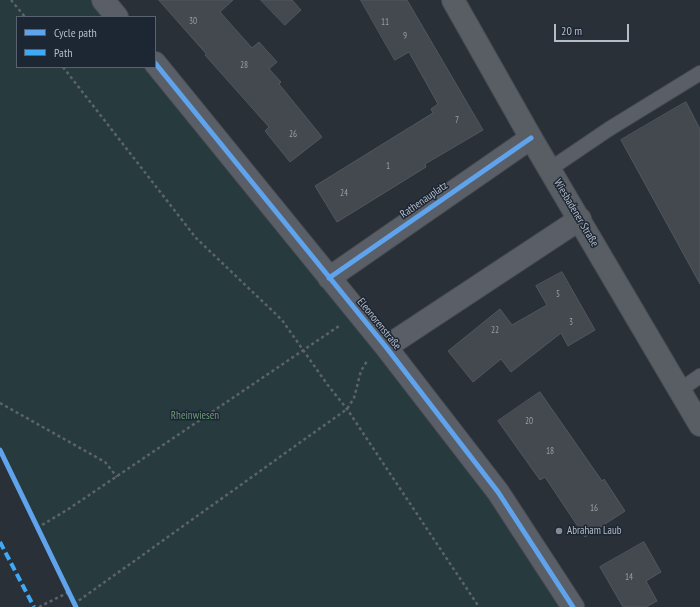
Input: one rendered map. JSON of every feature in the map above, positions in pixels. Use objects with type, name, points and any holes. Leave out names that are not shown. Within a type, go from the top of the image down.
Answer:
[{"type":"main road","name":"Wiesbadener Straße","points":[[453,0],[531,138],[700,425]]},
{"type":"street","points":[[104,0],[116,16]]},
{"type":"street","name":"Eleonorenstraße","points":[[156,65],[386,347],[498,492],[573,607]]},
{"type":"street","name":"Rathenauplatz","points":[[329,278],[531,138]]},
{"type":"street","points":[[386,347],[580,219]]},
{"type":"lane","points":[[550,169],[609,129],[700,73]]},
{"type":"lane","points":[[680,390],[700,376]]},
{"type":"path","points":[[12,0],[24,16]]},
{"type":"path","points":[[64,68],[196,238],[282,320],[327,384],[347,409],[479,607]]},
{"type":"path","points":[[37,528],[117,477],[358,313]]},
{"type":"path","points":[[74,604],[347,409],[354,398],[361,371],[368,359],[386,347]]},
{"type":"path","points":[[0,403],[105,462],[117,477]]},
{"type":"path","points":[[39,607],[68,592]]},
{"type":"green space","name":"Rheinwiesen","points":[[0,0],[103,0],[116,16],[16,16],[16,68],[156,68],[156,64],[573,607],[76,607],[0,450]]},
{"type":"building","points":[[159,0],[233,0],[220,12],[252,48],[259,42],[277,62],[269,69],[281,82],[279,84],[322,137],[290,162],[265,131],[269,127],[205,55],[206,54]]},
{"type":"building","points":[[261,0],[292,0],[301,10],[285,25]]},
{"type":"building","points":[[361,0],[407,0],[483,130],[425,164],[426,167],[337,222],[315,186],[433,113],[431,109],[438,104],[409,52],[395,60]]},
{"type":"building","points":[[686,102],[700,129],[700,284],[621,140]]},
{"type":"building","points":[[562,272],[595,330],[568,346],[561,333],[511,372],[501,359],[473,382],[448,351],[500,309],[512,325],[547,305],[536,286]]},
{"type":"building","points":[[540,392],[602,481],[604,479],[625,511],[585,537],[545,477],[540,480],[498,421]]},
{"type":"building","points":[[644,542],[661,572],[646,581],[657,601],[646,607],[623,607],[600,567]]},
{"type":"marked path","points":[[0,542],[34,607]]},
{"type":"cycle path","points":[[156,64],[386,347],[498,492],[573,607]]},
{"type":"cycle path","points":[[329,278],[531,138]]},
{"type":"cycle path","points":[[0,450],[76,607]]},
{"type":"place","name":"Abraham Laub","points":[[559,531]]}]
